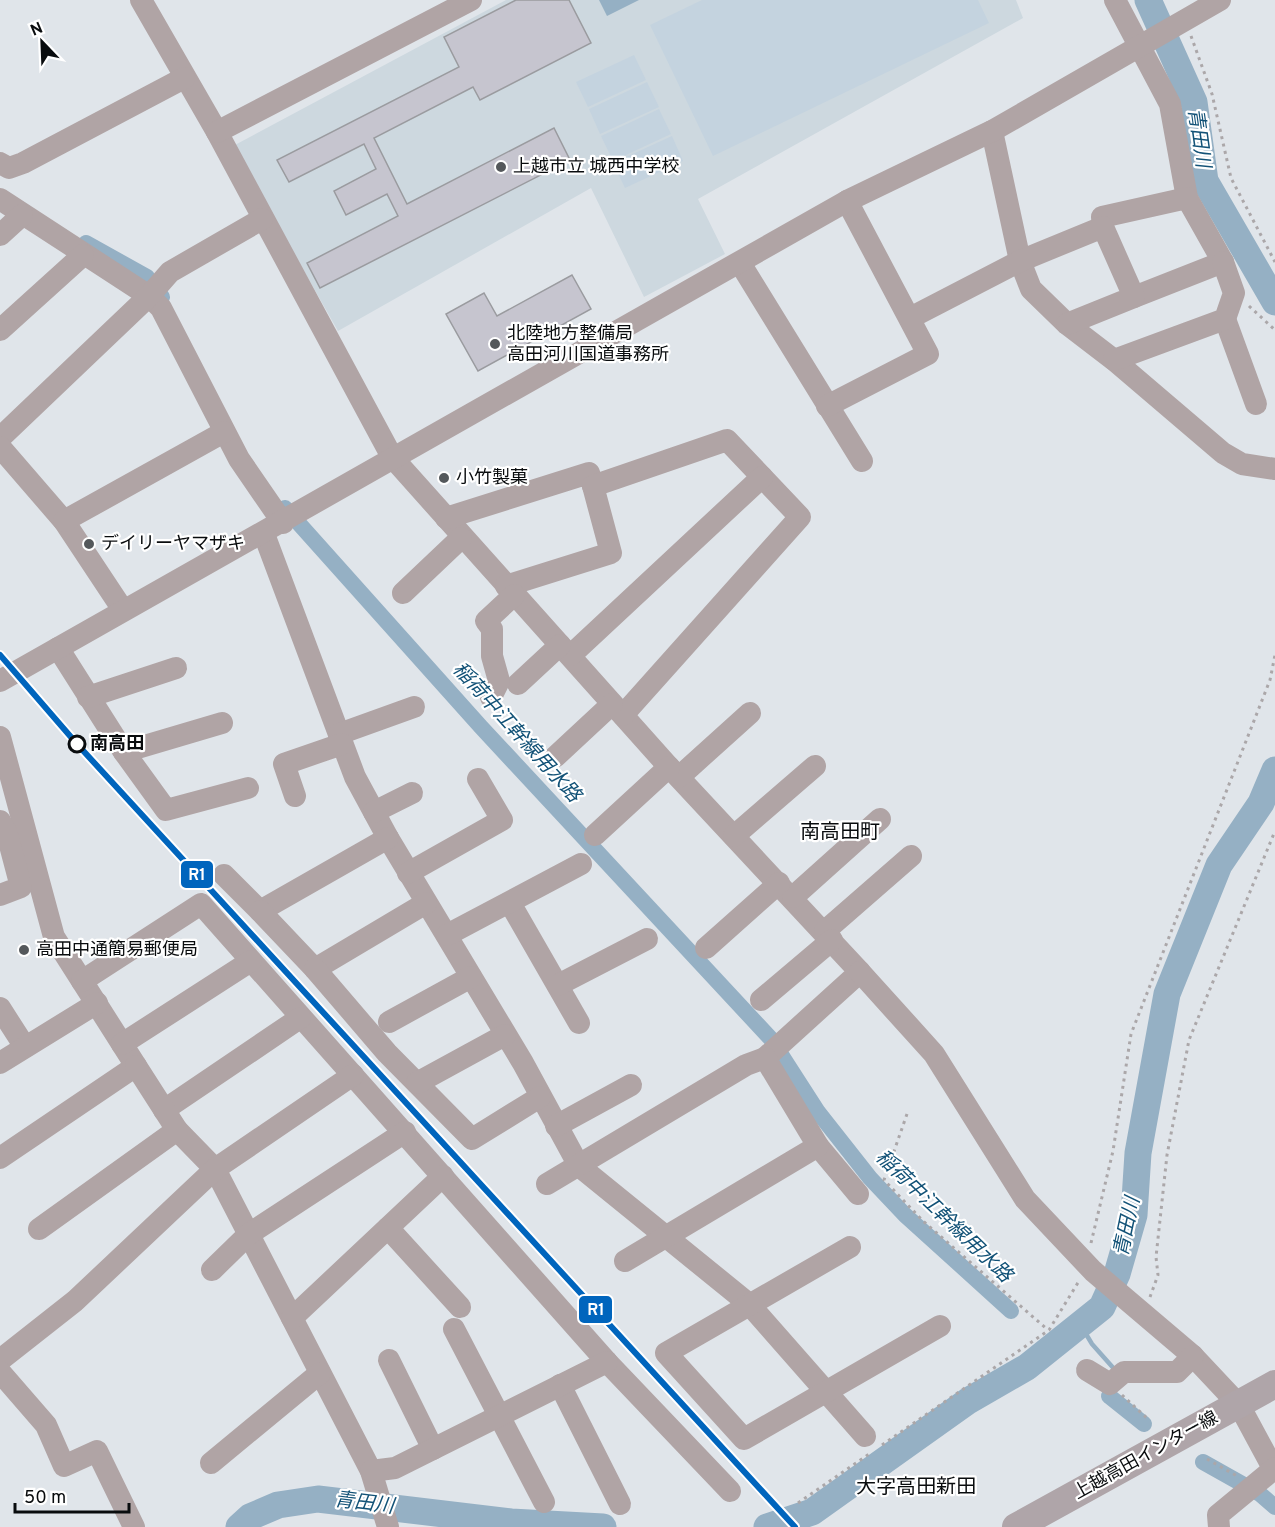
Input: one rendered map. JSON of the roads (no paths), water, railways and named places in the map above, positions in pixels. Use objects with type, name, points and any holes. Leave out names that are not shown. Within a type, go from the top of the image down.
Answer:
[{"type":"main road","name":"上越高田インター線","points":[[1016,1527],[1275,1384]]},
{"type":"street","points":[[141,0],[217,132],[392,457],[461,538],[934,1054],[1025,1199],[1090,1267],[1193,1356],[1239,1405],[1274,1468],[1218,1515],[1219,1527]]},
{"type":"street","points":[[217,132],[471,0]]},
{"type":"street","points":[[1115,0],[1170,104],[1187,198],[1223,262],[1234,293],[1225,319],[1257,404]]},
{"type":"street","points":[[0,681],[123,610],[264,534],[392,457],[848,201],[992,131],[1184,18],[1220,0]]},
{"type":"street","points":[[0,163],[9,168],[23,163],[184,78]]},
{"type":"street","points":[[992,131],[1020,261],[1031,289],[1067,324],[1114,360],[1223,453],[1242,464],[1275,469]]},
{"type":"street","points":[[1134,297],[1103,226],[1102,217],[1187,198]]},
{"type":"street","points":[[0,199],[149,296],[161,308],[239,459],[283,523]]},
{"type":"street","points":[[827,406],[928,354],[848,201]]},
{"type":"street","points":[[0,235],[22,215]]},
{"type":"street","points":[[0,438],[149,296],[170,272],[262,219]]},
{"type":"street","points":[[910,318],[1020,261],[1103,226]]},
{"type":"street","points":[[0,330],[83,255]]},
{"type":"street","points":[[1067,324],[1223,262]]},
{"type":"street","points":[[740,263],[862,461]]},
{"type":"street","points":[[1114,360],[1225,319]]},
{"type":"street","points":[[64,521],[224,432]]},
{"type":"street","points":[[555,757],[618,710],[800,517],[727,440],[593,486]]},
{"type":"street","points":[[0,447],[64,521],[123,610]]},
{"type":"street","points":[[446,518],[589,473],[611,553],[510,590],[486,621],[492,628],[492,656],[499,681],[491,697]]},
{"type":"street","points":[[518,684],[566,650],[762,477]]},
{"type":"street","points":[[264,534],[340,739],[374,812],[579,1166],[749,1304],[865,1436]]},
{"type":"street","points":[[402,593],[461,538]]},
{"type":"street","points":[[58,648],[124,752],[166,810],[248,788]]},
{"type":"street","points":[[88,697],[176,668]]},
{"type":"street","points":[[295,796],[284,764],[414,707]]},
{"type":"street","points":[[595,835],[750,713]]},
{"type":"street","points":[[124,752],[222,723]]},
{"type":"street","points":[[0,737],[54,937],[177,1130],[215,1169],[373,1480],[388,1527]]},
{"type":"street","points":[[734,836],[815,766]]},
{"type":"street","points":[[408,873],[502,820],[478,779]]},
{"type":"street","points":[[374,812],[412,793]]},
{"type":"street","points":[[706,948],[880,819]]},
{"type":"street","points":[[0,820],[7,834],[21,887],[0,895]]},
{"type":"street","points":[[260,911],[388,838]]},
{"type":"street","points":[[761,1000],[911,856]]},
{"type":"street","points":[[447,935],[581,864]]},
{"type":"street","points":[[224,875],[315,969],[387,1053],[472,1139],[540,1097]]},
{"type":"street","points":[[315,969],[426,903]]},
{"type":"street","points":[[510,903],[579,1023]]},
{"type":"street","points":[[82,981],[201,904],[607,1362],[730,1491]]},
{"type":"street","points":[[558,985],[647,939]]},
{"type":"street","points":[[122,1044],[251,961]]},
{"type":"street","points":[[547,1184],[746,1065],[765,1058],[860,972]]},
{"type":"street","points":[[389,1022],[471,977]]},
{"type":"street","points":[[0,1063],[97,1003]]},
{"type":"street","points":[[0,1008],[26,1047]]},
{"type":"street","points":[[164,1110],[300,1018]]},
{"type":"street","points":[[417,1083],[505,1035]]},
{"type":"street","points":[[765,1058],[818,1146],[858,1194]]},
{"type":"street","points":[[0,1158],[136,1066]]},
{"type":"street","points":[[0,1360],[75,1301],[215,1169],[353,1075]]},
{"type":"street","points":[[556,1126],[631,1085]]},
{"type":"street","points":[[39,1229],[177,1130]]},
{"type":"street","points":[[212,1270],[249,1234],[405,1132]]},
{"type":"street","points":[[625,1261],[818,1146]]},
{"type":"street","points":[[292,1318],[443,1176]]},
{"type":"street","points":[[388,1228],[457,1318],[498,1416],[544,1502]]},
{"type":"street","points":[[850,1247],[666,1353],[744,1438],[940,1326]]},
{"type":"street","points":[[1087,1370],[1116,1378],[1177,1372],[1193,1356]]},
{"type":"street","points":[[389,1359],[433,1449]]},
{"type":"street","points":[[373,1480],[607,1362]]},
{"type":"street","points":[[0,1372],[46,1425],[64,1466],[97,1451],[134,1527]]},
{"type":"street","points":[[211,1463],[320,1373]]},
{"type":"street","points":[[560,1385],[620,1504]]},
{"type":"water","points":[[599,0],[639,0],[607,16]]},
{"type":"waterway","name":"青田川","points":[[1148,0],[1194,102],[1205,181],[1275,302]]},
{"type":"waterway","name":"稲荷中江幹線用水路","points":[[86,243],[147,277],[162,297]]},
{"type":"waterway","name":"稲荷中江幹線用水路","points":[[285,508],[481,727],[771,1039],[818,1112],[870,1178],[905,1215],[1011,1311]]},
{"type":"waterway","name":"青田川","points":[[767,1527],[812,1512],[968,1401],[1027,1367],[1102,1307],[1117,1274],[1134,1215],[1138,1153],[1167,994],[1219,865],[1261,803],[1275,770]]},
{"type":"waterway","points":[[1080,1324],[1092,1344],[1116,1371]]},
{"type":"waterway","name":"稲荷中江幹線用水路","points":[[1109,1396],[1144,1424]]},
{"type":"waterway","name":"稲荷中江幹線用水路","points":[[1203,1462],[1260,1494],[1275,1507]]},
{"type":"waterway","name":"青田川","points":[[239,1527],[250,1517],[278,1505],[318,1499],[511,1522],[603,1527]]},
{"type":"waterway","name":"青田川","points":[[510,1527],[511,1522]]},
{"type":"place","name":"上越市立 城西中学校","points":[[501,167]]},
{"type":"place","name":"北陸地方整備局 高田河川国道事務所","points":[[495,344]]},
{"type":"place","name":"小竹製菓","points":[[444,478]]},
{"type":"place","name":"デイリーヤマザキ","points":[[89,544]]},
{"type":"place","name":"南高田","points":[[77,744]]},
{"type":"place","name":"高田中通簡易郵便局","points":[[24,950]]},
{"type":"district","name":"南高田町","points":[[840,833]]},
{"type":"district","name":"大字高田新田","points":[[916,1488]]}]
